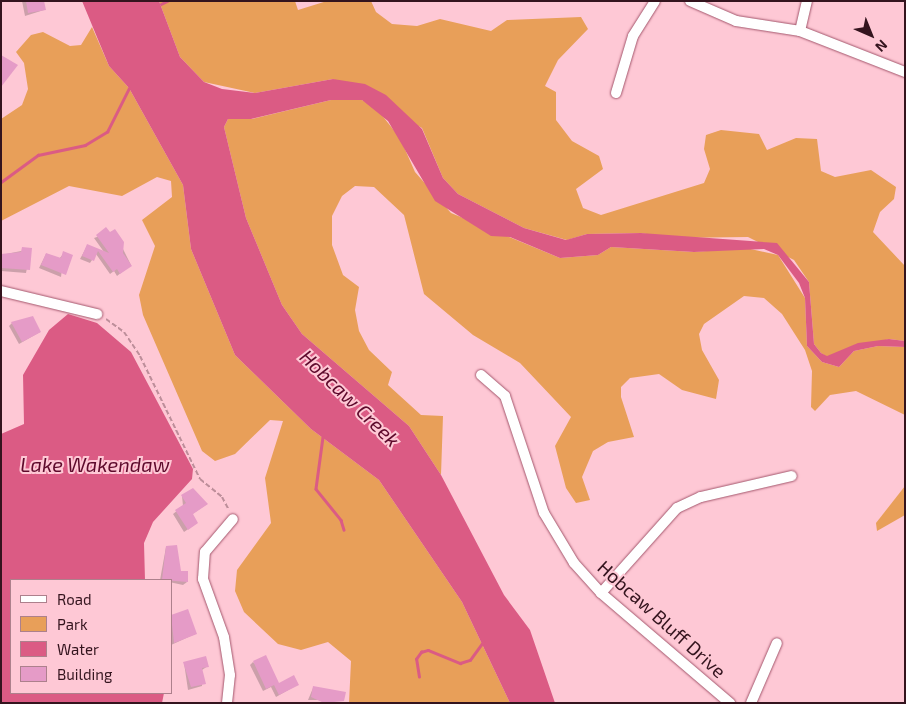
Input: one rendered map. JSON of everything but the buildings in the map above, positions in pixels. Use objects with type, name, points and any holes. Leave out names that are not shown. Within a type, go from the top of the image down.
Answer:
[{"type":"street","points":[[616,93],[633,36],[655,1]]},
{"type":"street","points":[[690,1],[736,21],[800,31],[905,72]]},
{"type":"street","points":[[800,31],[807,1]]},
{"type":"street","points":[[1,291],[97,314]]},
{"type":"street","name":"Hobcaw Bluff Drive","points":[[481,375],[505,396],[513,412],[520,448],[544,513],[574,563],[601,593],[730,703]]},
{"type":"street","points":[[601,593],[677,508],[701,498],[792,476]]},
{"type":"street","points":[[227,703],[230,675],[224,636],[203,579],[205,552],[233,519]]},
{"type":"street","points":[[751,703],[777,643]]},
{"type":"path","points":[[97,314],[124,332],[140,356],[198,468],[205,487],[222,497],[233,519]]},
{"type":"green space","points":[[159,1],[295,1],[298,10],[327,1],[371,1],[376,12],[392,24],[417,26],[440,19],[491,31],[507,20],[581,17],[588,29],[558,60],[545,86],[556,92],[556,120],[572,141],[599,156],[603,169],[576,189],[583,208],[601,215],[704,183],[710,169],[704,149],[706,135],[721,130],[759,134],[767,150],[796,138],[817,139],[821,171],[835,177],[871,170],[896,187],[894,199],[880,212],[873,232],[905,266],[905,341],[889,339],[827,357],[814,344],[809,282],[794,260],[748,237],[669,238],[641,233],[587,234],[567,240],[524,228],[458,194],[443,178],[422,128],[333,79],[255,93],[204,82],[180,57]]},
{"type":"green space","points":[[92,27],[109,66],[129,88],[183,185],[191,249],[235,355],[311,429],[379,480],[462,602],[510,703],[349,703],[351,661],[328,642],[301,650],[278,644],[244,612],[235,591],[237,570],[271,523],[265,478],[283,421],[270,420],[235,454],[215,461],[202,451],[143,315],[139,295],[155,246],[142,220],[172,197],[171,181],[157,177],[122,196],[69,186],[1,221],[1,119],[22,105],[28,89],[24,63],[16,52],[31,35],[43,32],[70,46],[81,45]]},
{"type":"green space","points":[[331,100],[362,100],[377,109],[400,138],[415,172],[451,213],[560,258],[598,255],[611,247],[694,252],[746,248],[778,255],[805,298],[807,346],[822,362],[839,367],[854,351],[878,346],[905,347],[905,415],[856,391],[830,395],[815,411],[811,407],[812,371],[805,350],[782,314],[764,298],[744,296],[704,324],[699,334],[702,350],[719,380],[716,399],[682,390],[659,374],[630,378],[621,387],[621,397],[634,437],[608,442],[593,451],[582,477],[590,500],[576,503],[566,488],[555,446],[571,417],[520,363],[473,335],[424,294],[404,215],[374,187],[355,186],[342,196],[332,216],[332,245],[343,275],[359,287],[355,310],[359,331],[369,350],[392,372],[388,385],[421,415],[443,416],[441,475],[409,426],[302,334],[282,305],[246,218],[224,127],[228,119],[252,119]]},
{"type":"green space","points":[[905,486],[905,515],[877,531],[876,523]]},
{"type":"water","name":"Hobcaw Creek","points":[[82,1],[159,1],[180,57],[204,82],[222,89],[255,93],[333,79],[365,84],[386,95],[422,129],[443,178],[458,194],[524,228],[566,240],[587,234],[641,233],[777,243],[809,282],[814,344],[821,353],[827,356],[858,343],[889,339],[905,341],[905,347],[878,346],[854,351],[839,367],[822,362],[807,346],[805,298],[799,283],[778,255],[764,249],[694,252],[611,247],[598,255],[560,258],[510,237],[491,236],[435,201],[388,121],[362,100],[331,100],[251,119],[228,119],[224,127],[246,218],[282,305],[302,334],[409,426],[441,475],[504,595],[530,630],[555,703],[510,703],[462,602],[379,480],[311,429],[235,355],[191,249],[183,185],[129,88],[109,66]]},
{"type":"water","name":"Lake Wakendaw","points":[[68,314],[97,323],[131,352],[193,469],[192,479],[153,522],[144,543],[145,579],[10,579],[10,694],[164,694],[162,703],[1,703],[1,434],[24,424],[23,375],[49,330]]},
{"type":"waterway","points":[[161,4],[167,1]]},
{"type":"waterway","points":[[1,182],[38,155],[85,145],[107,132],[129,88]]},
{"type":"waterway","points":[[323,437],[316,489],[341,520],[344,530]]},
{"type":"waterway","points":[[419,677],[416,659],[421,652],[428,650],[460,663],[470,660],[483,642]]}]
